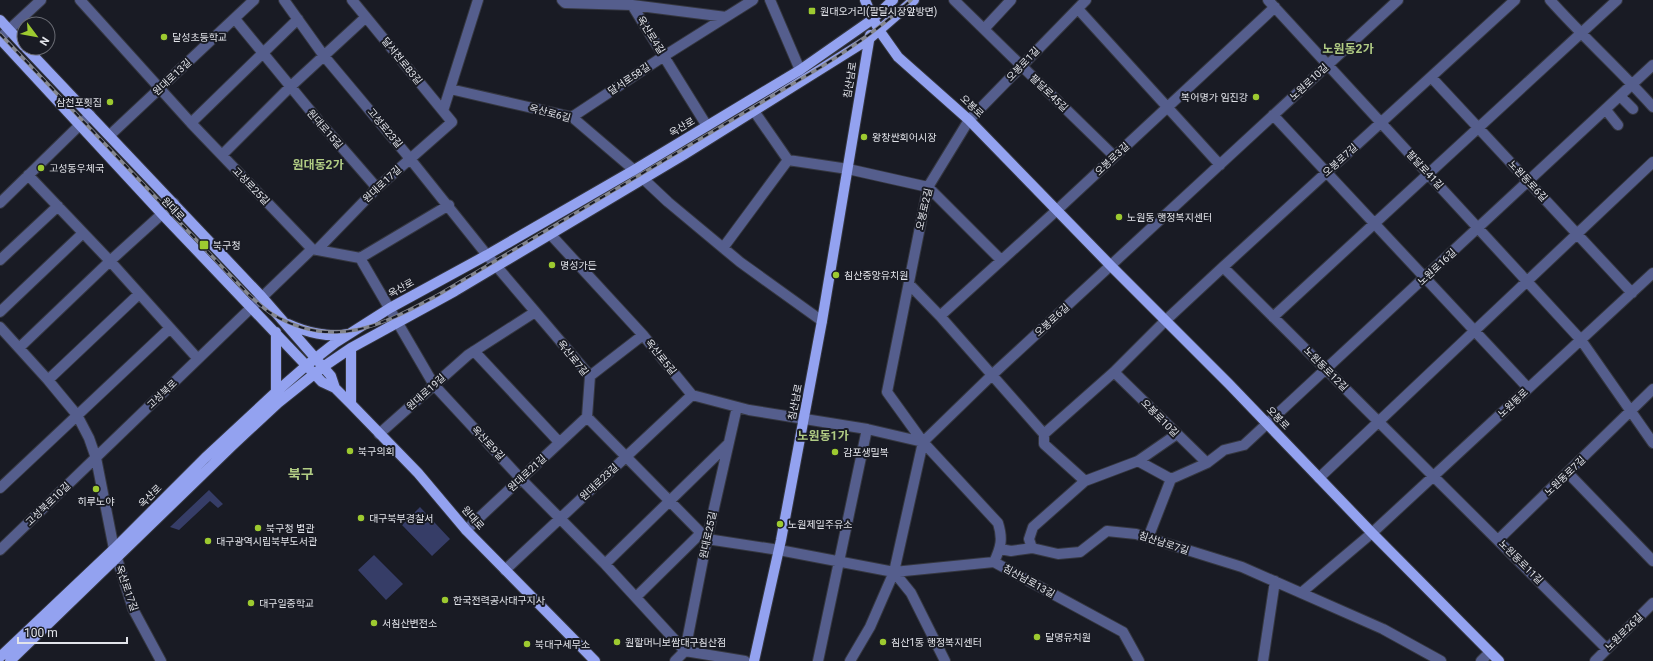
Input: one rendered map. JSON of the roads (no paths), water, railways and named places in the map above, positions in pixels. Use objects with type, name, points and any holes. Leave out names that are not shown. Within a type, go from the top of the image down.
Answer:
[{"type":"main road","name":"오봉로","points":[[865,0],[879,30],[898,57],[969,120],[1499,661]]},
{"type":"main road","name":"옥산로","points":[[10,661],[205,458],[306,365],[390,308],[487,255],[634,170],[800,70],[873,19],[893,0]]},
{"type":"main road","name":"옥산로","points":[[0,657],[278,403],[323,367],[351,348],[455,291],[642,178],[685,154],[869,39],[914,0]]},
{"type":"main road","name":"침산남로","points":[[754,661],[779,550],[804,420],[873,19]]},
{"type":"main road","points":[[0,20],[16,37]]},
{"type":"main road","name":"원대로","points":[[0,39],[79,126],[276,332],[314,374],[322,382],[335,388],[351,404],[418,473],[466,530],[595,661]]},
{"type":"main road","name":"원대로","points":[[34,56],[262,297],[316,358],[330,376],[335,388]]},
{"type":"main road","points":[[284,322],[302,330],[340,336],[350,334]]},
{"type":"main road","points":[[276,332],[276,392]]},
{"type":"main road","points":[[351,348],[351,404]]},
{"type":"street","points":[[0,39],[41,0]]},
{"type":"street","name":"고성로25길","points":[[80,0],[159,89],[222,156],[314,249]]},
{"type":"street","name":"원대로13길","points":[[110,135],[254,0]]},
{"type":"street","name":"고성로23길","points":[[284,0],[324,56],[449,206],[487,255]]},
{"type":"street","name":"달서천로83길","points":[[352,0],[452,122]]},
{"type":"street","points":[[443,111],[478,0]]},
{"type":"street","name":"옥산로4길","points":[[562,0],[565,3],[634,2],[664,56],[707,126]]},
{"type":"street","name":"달서로58길","points":[[572,117],[752,0]]},
{"type":"street","points":[[770,0],[800,70]]},
{"type":"street","name":"팔달로45길","points":[[954,0],[1114,156]]},
{"type":"street","points":[[984,29],[1011,0]]},
{"type":"street","name":"오봉로1길","points":[[969,120],[1086,0]]},
{"type":"street","name":"노원로10길","points":[[1111,266],[1398,0]]},
{"type":"street","name":"오봉로7길","points":[[1166,320],[1515,0]]},
{"type":"street","points":[[1550,0],[1580,34],[1632,84],[1653,108]]},
{"type":"street","points":[[1273,317],[1617,0]]},
{"type":"street","points":[[634,2],[726,17]]},
{"type":"street","name":"팔달로41길","points":[[1272,3],[1581,340]]},
{"type":"street","name":"오봉로3길","points":[[1057,210],[1167,107],[1272,3]]},
{"type":"street","points":[[1078,9],[1220,165]]},
{"type":"street","points":[[222,156],[290,87],[366,17]]},
{"type":"street","points":[[235,19],[290,87]]},
{"type":"street","points":[[191,123],[298,19]]},
{"type":"street","name":"노원로16길","points":[[1267,424],[1653,65]]},
{"type":"street","name":"노원동로6길","points":[[1431,77],[1632,293]]},
{"type":"street","name":"원대로15길","points":[[290,87],[377,188]]},
{"type":"street","name":"옥산로6길","points":[[450,89],[572,117],[634,170],[668,202],[740,262],[822,321]]},
{"type":"street","points":[[1620,96],[1633,109]]},
{"type":"street","points":[[1606,110],[1618,125]]},
{"type":"street","points":[[754,111],[788,160],[848,169],[928,187],[1001,260]]},
{"type":"street","points":[[0,203],[90,115]]},
{"type":"street","points":[[1273,115],[1528,388]]},
{"type":"street","name":"오봉로2길","points":[[923,442],[887,392],[928,187],[969,120]]},
{"type":"street","name":"원대로17길","points":[[314,249],[377,188],[452,122]]},
{"type":"street","points":[[723,248],[788,160]]},
{"type":"street","points":[[1319,478],[1653,162]]},
{"type":"street","points":[[28,175],[110,261],[198,359]]},
{"type":"street","points":[[19,348],[110,261],[174,203]]},
{"type":"street","points":[[0,260],[58,206]]},
{"type":"street","points":[[262,297],[314,249],[360,258],[449,206]]},
{"type":"street","points":[[940,316],[1057,210]]},
{"type":"street","points":[[0,312],[83,233]]},
{"type":"street","name":"옥산로5길","points":[[551,234],[643,335],[692,395]]},
{"type":"street","name":"옥산로7길","points":[[487,255],[590,376],[587,417]]},
{"type":"street","points":[[360,258],[390,308]]},
{"type":"street","name":"오봉로6길","points":[[923,442],[992,375],[1111,266]]},
{"type":"street","name":"노원동로12길","points":[[1223,267],[1434,476]]},
{"type":"street","name":"노원동로","points":[[1372,533],[1653,273]]},
{"type":"street","points":[[909,284],[940,316],[1044,434],[1044,444],[1085,481]]},
{"type":"street","points":[[48,380],[139,294]]},
{"type":"street","name":"고성북로","points":[[96,458],[262,297]]},
{"type":"street","name":"옥산로9길","points":[[390,308],[434,385],[521,479],[605,564],[685,650]]},
{"type":"street","name":"원대로19길","points":[[380,434],[474,351],[535,312]]},
{"type":"street","points":[[1044,434],[1114,372],[1166,320]]},
{"type":"street","points":[[0,328],[48,380],[77,415],[89,438],[96,458],[115,553]]},
{"type":"street","points":[[0,488],[170,328]]},
{"type":"street","points":[[590,376],[643,335]]},
{"type":"street","points":[[1581,340],[1653,443]]},
{"type":"street","points":[[474,351],[559,442]]},
{"type":"street","name":"오봉로10길","points":[[1114,372],[1207,463]]},
{"type":"street","name":"노원동로7길","points":[[1498,540],[1653,389]]},
{"type":"street","points":[[692,395],[804,420],[867,429],[923,442],[998,523],[1001,535],[1000,549],[994,562]]},
{"type":"street","name":"원대로23길","points":[[505,570],[692,395]]},
{"type":"street","name":"원대로25길","points":[[685,650],[704,536],[737,406]]},
{"type":"street","points":[[587,417],[704,536],[779,550]]},
{"type":"street","name":"원대로21길","points":[[466,530],[587,417]]},
{"type":"street","points":[[1148,538],[1170,479],[1207,463],[1224,450],[1244,445],[1267,424]]},
{"type":"street","points":[[818,661],[867,429]]},
{"type":"street","points":[[1032,548],[1029,539],[1033,527],[1085,481],[1138,462],[1177,434]]},
{"type":"street","points":[[850,661],[870,627],[894,572],[923,442]]},
{"type":"street","points":[[605,564],[728,444]]},
{"type":"street","name":"고성북로10길","points":[[0,550],[96,458]]},
{"type":"street","points":[[1138,462],[1170,479]]},
{"type":"street","points":[[1568,472],[1653,561]]},
{"type":"street","name":"노원동로11길","points":[[1434,476],[1607,649]]},
{"type":"street","name":"침산남로7길","points":[[1000,549],[1011,551],[1032,548],[1058,554],[1080,552],[1107,531],[1136,534],[1242,567],[1383,629],[1441,661]]},
{"type":"street","points":[[1301,593],[1372,533]]},
{"type":"street","points":[[636,597],[704,536]]},
{"type":"street","name":"침산남로13길","points":[[779,550],[894,572],[994,562],[1123,632],[1139,661]]},
{"type":"street","name":"옥산로17길","points":[[115,553],[133,609],[161,661]]},
{"type":"street","points":[[894,572],[911,593],[945,661]]},
{"type":"street","points":[[1263,661],[1275,581]]},
{"type":"street","name":"노원로26길","points":[[1595,661],[1653,603]]},
{"type":"street","points":[[675,661],[685,650],[745,661]]},
{"type":"street","points":[[1481,661],[1490,652]]},
{"type":"railway","points":[[0,34],[249,295],[272,314],[295,325],[316,331],[337,332],[357,330],[377,324],[397,316],[438,295],[821,67],[868,36],[911,0]]},
{"type":"place","name":"원대오거리(팔달시장앞방면)","points":[[812,11]]},
{"type":"place","name":"달성초등학교","points":[[164,37]]},
{"type":"place","name":"복어명가 임진강","points":[[1256,97]]},
{"type":"place","name":"삼천포횟집","points":[[110,102]]},
{"type":"place","name":"왕창싼회어시장","points":[[864,137]]},
{"type":"place","name":"고성동우체국","points":[[41,168]]},
{"type":"place","name":"노원동 행정복지센터","points":[[1119,217]]},
{"type":"place","name":"북구청","points":[[204,245]]},
{"type":"place","name":"명성가든","points":[[552,265]]},
{"type":"place","name":"침산중앙유치원","points":[[836,275]]},
{"type":"place","name":"북구의회","points":[[350,451]]},
{"type":"place","name":"감포생밀복","points":[[835,452]]},
{"type":"place","name":"히루노야","points":[[96,489]]},
{"type":"place","name":"대구북부경찰서","points":[[361,518]]},
{"type":"place","name":"노원제일주유소","points":[[780,524]]},
{"type":"place","name":"북구청 별관","points":[[258,528]]},
{"type":"place","name":"대구광역시립북부도서관","points":[[208,541]]},
{"type":"place","name":"한국전력공사대구지사","points":[[445,600]]},
{"type":"place","name":"대구일중학교","points":[[251,603]]},
{"type":"place","name":"서침산변전소","points":[[374,623]]},
{"type":"place","name":"달명유치원","points":[[1037,637]]},
{"type":"place","name":"원할머니보쌈대구침산점","points":[[617,642]]},
{"type":"place","name":"침산1동 행정복지센터","points":[[883,642]]},
{"type":"place","name":"북대구세무소","points":[[527,644]]},
{"type":"district","name":"노원동2가","points":[[1348,49]]},
{"type":"district","name":"원대동2가","points":[[318,165]]},
{"type":"district","name":"노원동1가","points":[[823,436]]},
{"type":"district","name":"북구","points":[[301,474]]}]
